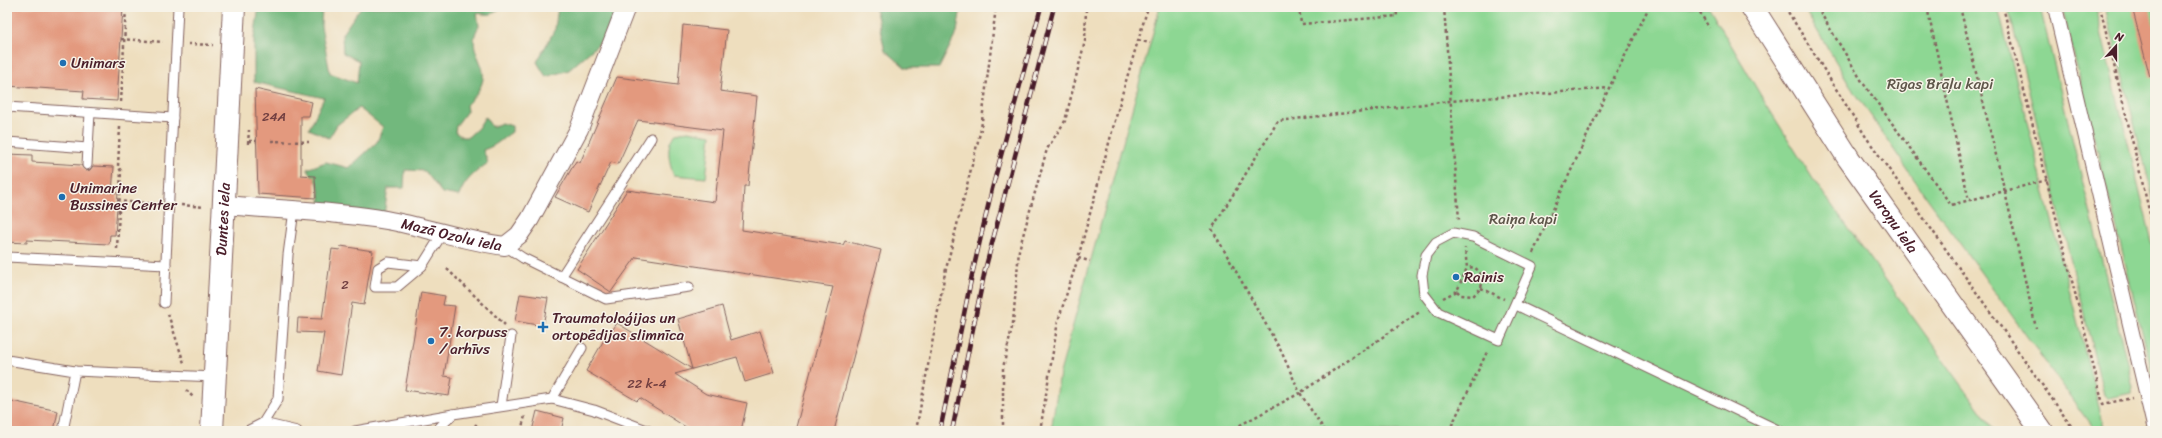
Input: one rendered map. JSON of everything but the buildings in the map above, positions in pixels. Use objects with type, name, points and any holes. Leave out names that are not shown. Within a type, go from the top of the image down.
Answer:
[{"type":"street","name":"Duntes iela","points":[[212,431],[225,205],[234,7]]},
{"type":"street","name":"Mazā Ozolu iela","points":[[225,205],[294,210],[387,221],[483,244],[505,246],[519,235],[530,219],[579,129],[626,7]]},
{"type":"street","name":"Varoņu iela","points":[[1752,7],[1849,160],[2042,431]]},
{"type":"street","points":[[2055,7],[2155,430]]},
{"type":"lane","points":[[164,303],[178,7]]},
{"type":"lane","points":[[7,107],[173,118]]},
{"type":"lane","points":[[87,165],[90,113]]},
{"type":"lane","points":[[561,277],[651,138]]},
{"type":"lane","points":[[7,142],[88,148]]},
{"type":"lane","points":[[247,431],[263,423],[278,399],[288,255],[294,210]]},
{"type":"lane","points":[[1453,233],[1460,233],[1473,237],[1528,263],[1532,268],[1501,338],[1497,341],[1438,312],[1431,305],[1424,294],[1422,283],[1426,254],[1436,242],[1453,233]]},
{"type":"lane","points":[[422,266],[388,262],[378,268],[375,287],[397,287],[422,266],[442,234]]},
{"type":"lane","points":[[505,246],[524,258],[606,299],[689,287]]},
{"type":"lane","points":[[7,256],[166,265]]},
{"type":"lane","points":[[1516,305],[1780,431]]},
{"type":"lane","points":[[501,406],[511,336]]},
{"type":"lane","points":[[552,399],[582,348]]},
{"type":"lane","points":[[7,360],[75,371],[216,377]]},
{"type":"lane","points":[[63,431],[75,371]]},
{"type":"lane","points":[[355,431],[501,406],[552,399],[594,410],[649,431]]},
{"type":"lane","points":[[436,431],[453,414]]},
{"type":"lane","points":[[263,423],[297,431]]},
{"type":"path","points":[[116,262],[120,115],[126,7]]},
{"type":"path","points":[[916,431],[945,273],[981,128],[996,7]]},
{"type":"path","points":[[1002,431],[1003,368],[1013,323],[1019,250],[1048,149],[1064,121],[1085,41],[1084,13],[1086,7]]},
{"type":"path","points":[[1040,431],[1058,321],[1078,258],[1148,7]]},
{"type":"path","points":[[1299,7],[1301,24],[1397,16],[1396,7]]},
{"type":"path","points":[[1229,431],[1300,393],[1431,305],[1457,290],[1467,268],[1467,254],[1460,233],[1444,7]]},
{"type":"path","points":[[1528,263],[1609,88],[1649,7]]},
{"type":"path","points":[[1697,7],[1709,28]]},
{"type":"path","points":[[1785,7],[1866,137],[2076,431]]},
{"type":"path","points":[[1817,7],[1863,83],[1951,205],[2047,180]]},
{"type":"path","points":[[1927,7],[1969,201]]},
{"type":"path","points":[[1960,7],[2036,328]]},
{"type":"path","points":[[2003,7],[2103,404],[2147,394]]},
{"type":"path","points":[[2100,7],[2155,235]]},
{"type":"path","points":[[1138,40],[1150,43]]},
{"type":"path","points":[[1325,431],[1300,393],[1281,352],[1212,229],[1278,121],[1450,101],[1609,88]]},
{"type":"path","points":[[249,141],[257,141]]},
{"type":"path","points":[[272,141],[309,142]]},
{"type":"path","points":[[118,201],[140,203]]},
{"type":"path","points":[[1078,258],[1090,261]]},
{"type":"path","points":[[1457,290],[1461,295],[1473,296],[1481,288],[1482,277],[1480,274],[1474,268],[1467,268]]},
{"type":"path","points":[[447,269],[503,322],[511,336]]},
{"type":"path","points":[[1481,288],[1491,293]]},
{"type":"path","points":[[164,303],[184,364]]},
{"type":"path","points":[[1449,431],[1494,339]]},
{"type":"green space","points":[[259,7],[322,7],[321,26],[330,73],[357,83],[359,61],[343,53],[342,34],[361,7],[501,7],[490,14],[477,13],[479,26],[475,34],[474,41],[482,66],[483,79],[479,90],[466,105],[467,111],[456,126],[455,132],[462,137],[468,137],[478,128],[485,117],[492,127],[502,123],[512,126],[512,132],[496,144],[483,150],[488,163],[470,177],[459,196],[442,193],[425,171],[405,170],[404,188],[388,188],[384,215],[321,205],[318,184],[307,169],[326,162],[349,168],[377,142],[383,127],[359,108],[337,125],[329,138],[309,129],[324,98],[254,82],[254,38]]},
{"type":"green space","points":[[558,7],[631,7],[627,19],[569,70],[546,77],[537,62],[555,29]]},
{"type":"green space","points":[[875,7],[961,7],[957,32],[939,68],[906,68],[885,50]]},
{"type":"green space","name":"Raiņa kapi","points":[[1160,7],[1709,7],[1764,101],[1813,179],[1995,431],[1051,431],[1060,373]]},
{"type":"green space","name":"Rīgas Brāļu kapi","points":[[1803,7],[1998,7],[2105,431],[2095,431],[1920,188],[1850,85]]},
{"type":"green space","points":[[2008,7],[2040,7],[2133,387],[2131,393],[2108,398],[2104,395]]},
{"type":"green space","points":[[2062,7],[2095,7],[2155,254],[2155,384]]},
{"type":"green space","points":[[2105,7],[2155,7],[2155,206]]},
{"type":"green space","points":[[688,131],[711,135],[706,178],[674,175],[672,170],[669,158],[669,146],[671,141],[678,133]]},
{"type":"railway","points":[[940,431],[972,275],[992,189],[1041,7]]},
{"type":"railway","points":[[952,431],[985,270],[1054,7]]},
{"type":"place","name":"Unimars","points":[[63,63]]},
{"type":"place","name":"Unimarine Bussines Center","points":[[62,197]]},
{"type":"place","name":"Rainis","points":[[1456,277]]},
{"type":"place","name":"Traumatoloģijas un ortopēdijas slimnīca","points":[[543,327]]},
{"type":"place","name":"7. korpuss / arhīvs","points":[[431,341]]}]
